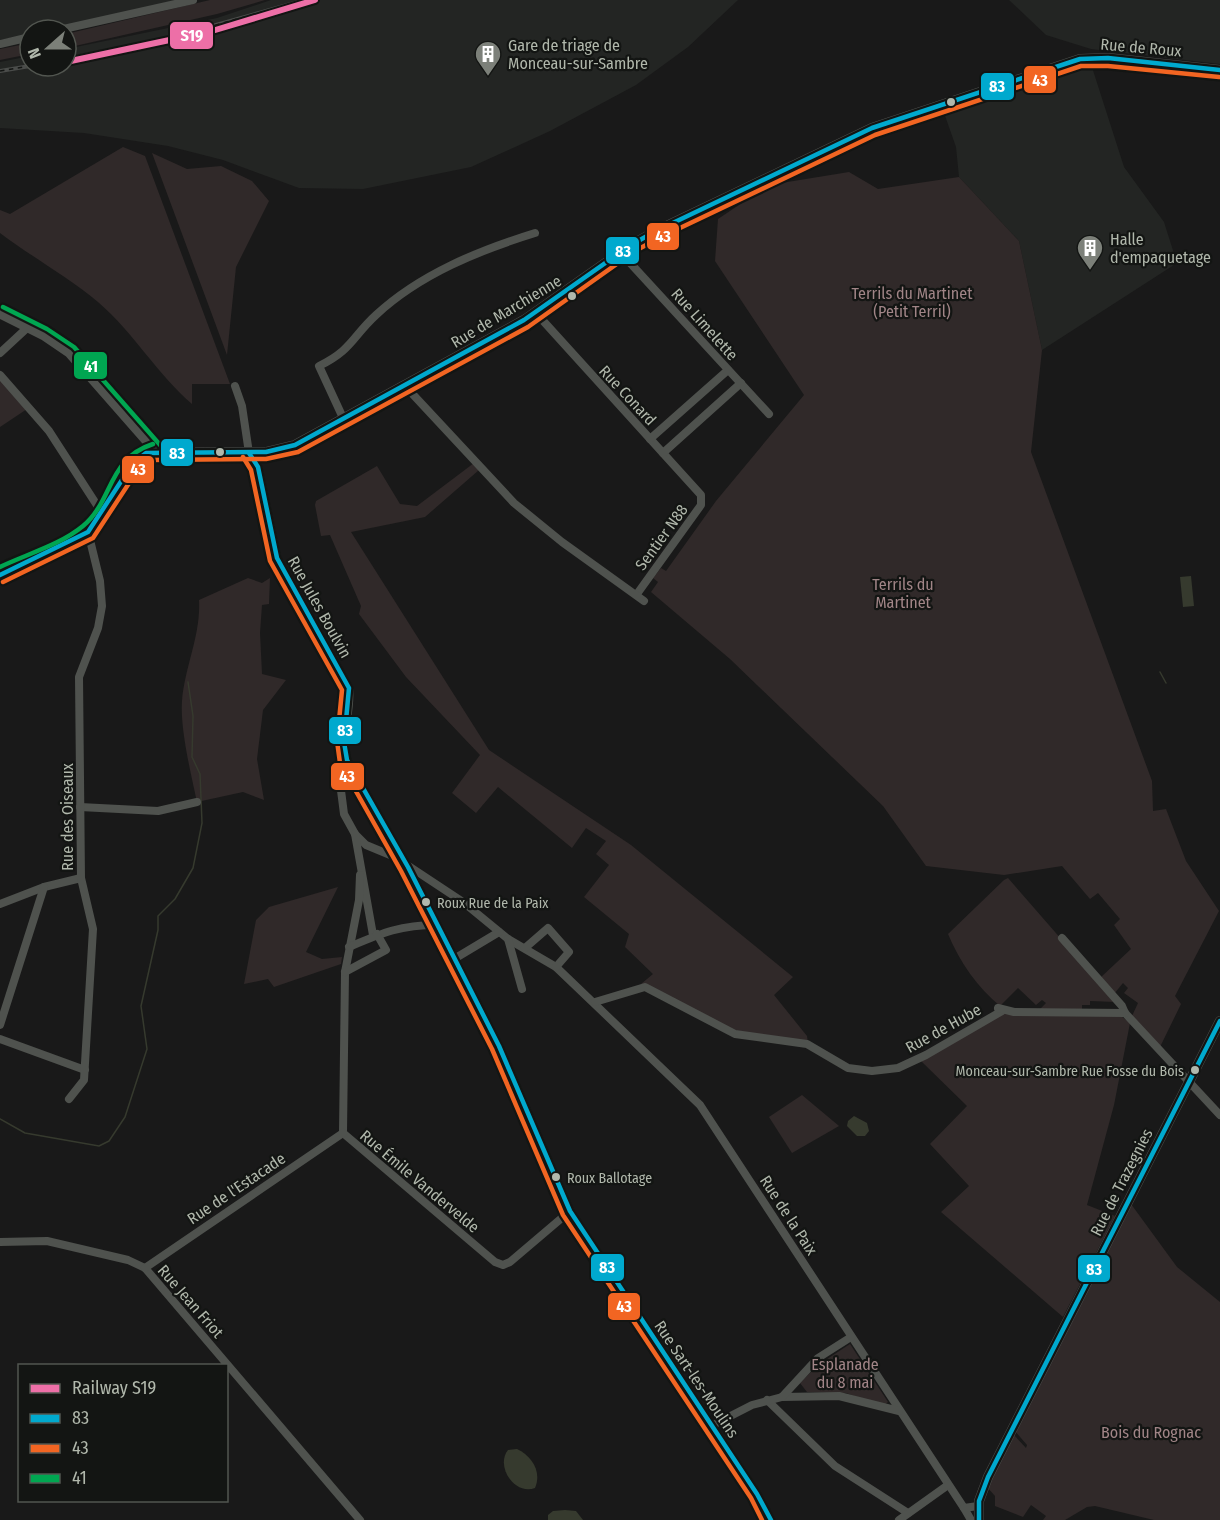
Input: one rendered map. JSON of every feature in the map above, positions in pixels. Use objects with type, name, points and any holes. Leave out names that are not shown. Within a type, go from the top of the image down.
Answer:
[{"type":"main road","name":"Rue de Roux","points":[[856,136],[894,120],[1077,60],[1113,58],[1220,70]]},
{"type":"main road","name":"Rue de Marchienne","points":[[155,451],[249,453],[295,445],[406,387],[536,313],[648,235],[856,136]]},
{"type":"main road","points":[[0,575],[88,532],[132,463],[146,453],[155,451]]},
{"type":"main road","name":"Rue de Trazegnies","points":[[979,1520],[978,1506],[988,1477],[1220,1021]]},
{"type":"street","points":[[78,26],[194,0]]},
{"type":"street","points":[[0,44],[18,40]]},
{"type":"street","points":[[344,420],[319,366],[344,352],[376,315],[425,280],[499,244],[535,233]]},
{"type":"street","name":"Rue Limelette","points":[[621,253],[768,414]]},
{"type":"street","name":"Rue Conard","points":[[536,313],[701,495]]},
{"type":"street","points":[[0,314],[69,353],[155,451]]},
{"type":"street","points":[[0,353],[27,328]]},
{"type":"street","points":[[651,440],[728,370]]},
{"type":"street","points":[[0,375],[48,431],[102,513]]},
{"type":"street","points":[[663,453],[741,384]]},
{"type":"street","name":"Rue Jules Boulvin","points":[[235,386],[242,406],[249,453],[258,467],[277,558],[349,688],[351,703],[342,745],[347,760],[408,867]]},
{"type":"street","points":[[406,387],[514,503],[562,542],[644,601]]},
{"type":"street","name":"Sentier N88","points":[[637,594],[701,505],[701,495]]},
{"type":"street","name":"Rue des Oiseaux","points":[[69,1099],[80,1087],[85,1070],[93,929],[81,878],[79,677],[98,627],[102,606],[100,581],[88,532]]},
{"type":"street","points":[[345,972],[386,950],[375,934],[368,897],[360,876],[355,834],[344,814],[338,767],[347,760]]},
{"type":"street","points":[[80,807],[158,810],[197,802]]},
{"type":"street","name":"Rue de la Paix","points":[[355,834],[366,845],[408,867],[464,902],[508,939],[556,967],[700,1105],[971,1520]]},
{"type":"street","name":"Rue Sart-les-Moulins","points":[[408,867],[499,1046],[570,1211],[757,1494],[771,1520]]},
{"type":"street","name":"Rue Émile Vandervelde","points":[[360,876],[359,900],[345,972],[343,1133],[495,1262],[504,1264],[510,1262],[570,1211]]},
{"type":"street","points":[[0,904],[44,887],[81,878]]},
{"type":"street","points":[[0,1025],[44,887]]},
{"type":"street","points":[[349,947],[375,934],[411,925],[437,925]]},
{"type":"street","points":[[525,948],[548,928],[569,952],[556,967]]},
{"type":"street","points":[[454,959],[499,932]]},
{"type":"street","points":[[1062,938],[1188,1084],[1220,1115]]},
{"type":"street","points":[[508,939],[522,989]]},
{"type":"street","name":"Rue de Hube","points":[[595,1002],[645,987],[735,1034],[807,1044],[848,1068],[872,1071],[890,1070],[910,1063],[1000,1009],[1125,1013]]},
{"type":"street","points":[[0,1039],[85,1070]]},
{"type":"street","name":"Rue de l'Estacade","points":[[145,1268],[343,1133]]},
{"type":"street","name":"Rue Jean Friot","points":[[0,1242],[47,1241],[128,1260],[145,1268],[227,1364]]},
{"type":"street","points":[[782,1397],[818,1358],[851,1337]]},
{"type":"street","name":"Rue Jean Friot","points":[[228,1365],[360,1520]]},
{"type":"street","points":[[711,1426],[745,1408],[782,1397],[839,1396],[899,1411]]},
{"type":"street","points":[[767,1400],[835,1466],[909,1513]]},
{"type":"street","points":[[899,1520],[948,1485]]},
{"type":"street","points":[[964,1508],[978,1506]]},
{"type":"shaded area","points":[[0,0],[178,0],[78,23],[78,18],[18,18],[18,36],[0,40]]},
{"type":"shaded area","points":[[271,0],[738,0],[688,47],[636,85],[550,131],[471,167],[363,189],[299,188],[223,160],[168,146],[84,133],[0,128],[0,62],[18,58],[18,78],[78,78],[78,47],[217,18]]},
{"type":"shaded area","points":[[1009,0],[1220,0],[1220,64],[1091,49],[1046,35]]},
{"type":"shaded area","points":[[1091,64],[1124,167],[1164,222],[1177,263],[1042,350],[1019,241],[959,177],[956,147],[943,110],[1053,71]]},
{"type":"shaded area","points":[[1191,576],[1194,606],[1183,607],[1180,577]]},
{"type":"shaded area","points":[[854,1116],[867,1123],[869,1131],[865,1136],[857,1136],[847,1126],[848,1121]]},
{"type":"shaded area","points":[[517,1449],[534,1465],[537,1476],[535,1488],[521,1488],[509,1478],[504,1464],[505,1457],[508,1450]]},
{"type":"shaded area","points":[[553,1511],[576,1511],[583,1520],[548,1520],[548,1515]]},
{"type":"green space","points":[[210,0],[265,0],[217,14],[78,45],[78,31]]},
{"type":"green space","points":[[18,45],[18,56],[0,60],[0,49]]},
{"type":"green space","points":[[123,147],[145,156],[230,384],[192,384],[192,404],[98,302],[0,233],[0,210],[10,214]]},
{"type":"green space","points":[[152,153],[187,169],[221,166],[252,181],[269,201],[236,267],[227,355]]},
{"type":"green space","name":"Terrils du Martinet","points":[[849,172],[878,189],[959,177],[1019,241],[1042,350],[1031,452],[1152,781],[1153,811],[1166,809],[1186,861],[1219,911],[1175,996],[1181,1004],[1160,1047],[1132,1016],[1138,1003],[1124,993],[1128,988],[1123,983],[1114,994],[1100,978],[1131,949],[1114,925],[1120,919],[1098,893],[1090,899],[1062,866],[1004,875],[926,866],[883,806],[730,659],[651,592],[658,582],[653,578],[661,568],[666,571],[716,501],[804,395],[715,261],[718,219],[769,185]]},
{"type":"green space","points":[[0,377],[27,409],[0,427]]},
{"type":"green space","points":[[474,463],[479,470],[425,517],[351,532],[489,750],[631,845],[793,977],[774,995],[807,1036],[808,1043],[732,1031],[641,984],[653,974],[625,947],[629,934],[584,897],[609,865],[596,854],[606,841],[586,828],[572,848],[498,787],[476,813],[452,793],[480,755],[406,677],[359,614],[361,606],[330,535],[321,536],[315,505],[316,501],[377,466],[400,504],[417,506]]},
{"type":"green space","points":[[248,578],[262,583],[270,578],[269,604],[262,605],[260,633],[262,674],[286,680],[263,710],[257,759],[264,800],[243,792],[197,802],[186,752],[182,701],[198,626],[199,600]]},
{"type":"green space","points":[[1008,878],[1116,1002],[1090,1001],[1090,1005],[1082,1005],[1082,1010],[1039,1010],[1046,1003],[1042,1000],[1036,1005],[1018,988],[1000,1006],[984,991],[963,964],[948,934]]},
{"type":"green space","points":[[338,887],[306,952],[322,959],[342,957],[341,964],[274,987],[268,979],[244,984],[256,920],[269,907]]},
{"type":"green space","points":[[1002,1014],[1121,1016],[1130,1023],[1114,1105],[1087,1205],[1115,1216],[1063,1317],[941,1212],[969,1186],[930,1144],[967,1106],[920,1060]]},
{"type":"green space","points":[[802,1095],[839,1126],[792,1153],[769,1117]]},
{"type":"green space","name":"Bois du Rognac","points":[[1131,1204],[1177,1267],[1220,1302],[1220,1520],[1154,1520],[1095,1506],[1087,1507],[1065,1520],[1043,1520],[1046,1516],[1031,1505],[1023,1517],[995,1506],[995,1496],[987,1487],[1014,1435],[1026,1448],[1027,1445],[1015,1431]]},
{"type":"green space","name":"Esplanade du 8 mai","points":[[850,1344],[888,1402],[883,1406],[846,1393],[807,1392],[800,1383],[818,1365]]},
{"type":"waterway","points":[[1160,672],[1166,683]]},
{"type":"waterway","points":[[0,1119],[25,1133],[99,1146],[109,1141],[125,1117],[147,1049],[141,1006],[158,930],[158,916],[175,899],[193,868],[202,823],[200,774],[192,757],[193,716],[188,682]]},
{"type":"railway","points":[[78,57],[162,40],[305,0]]},
{"type":"railway","points":[[0,71],[18,68]]},
{"type":"rail line","name":"S19","points":[[78,59],[212,31],[315,0]]},
{"type":"transit line","name":"83","points":[[0,575],[88,532],[133,463],[146,453],[266,452],[295,445],[524,320],[631,245],[656,231],[872,128],[1080,59],[1108,58],[1220,70]]},
{"type":"transit line","name":"43","points":[[3,582],[93,538],[139,468],[149,460],[266,459],[298,452],[528,327],[635,251],[875,135],[1081,66],[1108,66],[1219,77]]},
{"type":"transit line","name":"41","points":[[3,307],[47,329],[74,347],[161,446]]},
{"type":"transit line","name":"41","points":[[0,567],[54,544],[83,526],[101,504],[112,481],[127,459],[153,444]]},
{"type":"transit line","name":"83","points":[[249,453],[258,467],[277,558],[349,688],[344,742],[347,760],[408,867],[499,1046],[570,1211],[757,1494],[771,1520]]},
{"type":"transit line","name":"43","points":[[243,457],[251,470],[270,561],[342,690],[337,741],[340,763],[401,871],[492,1049],[563,1215],[751,1498],[762,1520]]},
{"type":"transit line","name":"83","points":[[979,1520],[979,1501],[988,1477],[1220,1021]]},
{"type":"place","name":"Gare de triage de Monceau-sur-Sambre","points":[[488,77]]},
{"type":"place","name":"Halle d'empaquetage","points":[[1090,271]]},
{"type":"place","name":"Roux Rue de la Paix","points":[[426,902]]},
{"type":"place","name":"Monceau-sur-Sambre Rue Fosse du Bois","points":[[1195,1070]]},
{"type":"place","name":"Roux Ballotage","points":[[556,1177]]},
{"type":"park label","name":"Terrils du Martinet (Petit Terril)","points":[[912,302]]}]
